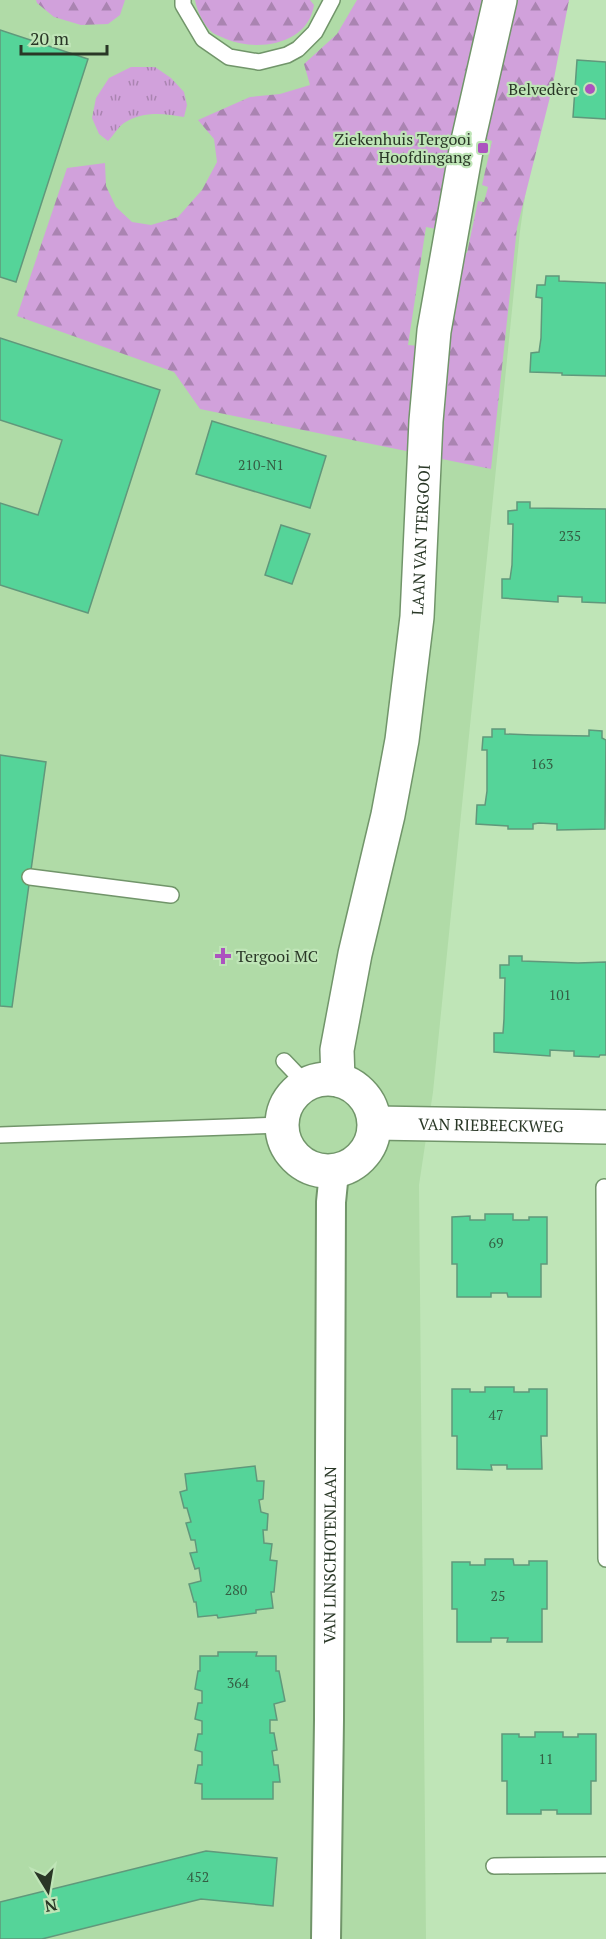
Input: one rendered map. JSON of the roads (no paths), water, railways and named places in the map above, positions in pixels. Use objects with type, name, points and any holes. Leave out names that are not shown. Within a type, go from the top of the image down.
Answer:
[{"type":"street","name":"LAAN VAN TERGOOI","points":[[338,1080],[337,1050],[355,954],[388,815],[402,740],[417,616],[426,433],[434,331],[467,145],[500,0]]},
{"type":"street","points":[[321,1079],[338,1080],[356,1088],[364,1095],[375,1123],[372,1140],[364,1155],[350,1166],[334,1172],[311,1169],[292,1155],[286,1145],[281,1125],[283,1116],[291,1097],[306,1084],[321,1079]]},
{"type":"street","name":"VAN RIEBEECKWEG","points":[[375,1123],[606,1127]]},
{"type":"street","name":"VAN LINSCHOTENLAAN","points":[[326,1939],[331,1213],[334,1172]]},
{"type":"lane","points":[[183,0],[183,5],[203,39],[229,57],[259,62],[287,56],[298,49],[315,32],[332,0]]},
{"type":"lane","points":[[30,877],[171,895]]},
{"type":"lane","points":[[284,1061],[306,1084]]},
{"type":"lane","points":[[0,1135],[281,1125]]},
{"type":"lane","points":[[604,1187],[606,1559]]},
{"type":"lane","points":[[494,1866],[606,1865]]},
{"type":"place","name":"Belvedère","points":[[590,89]]},
{"type":"place","name":"Ziekenhuis Tergooi Hoofdingang","points":[[483,148]]},
{"type":"place","name":"Tergooi MC","points":[[223,956]]}]
